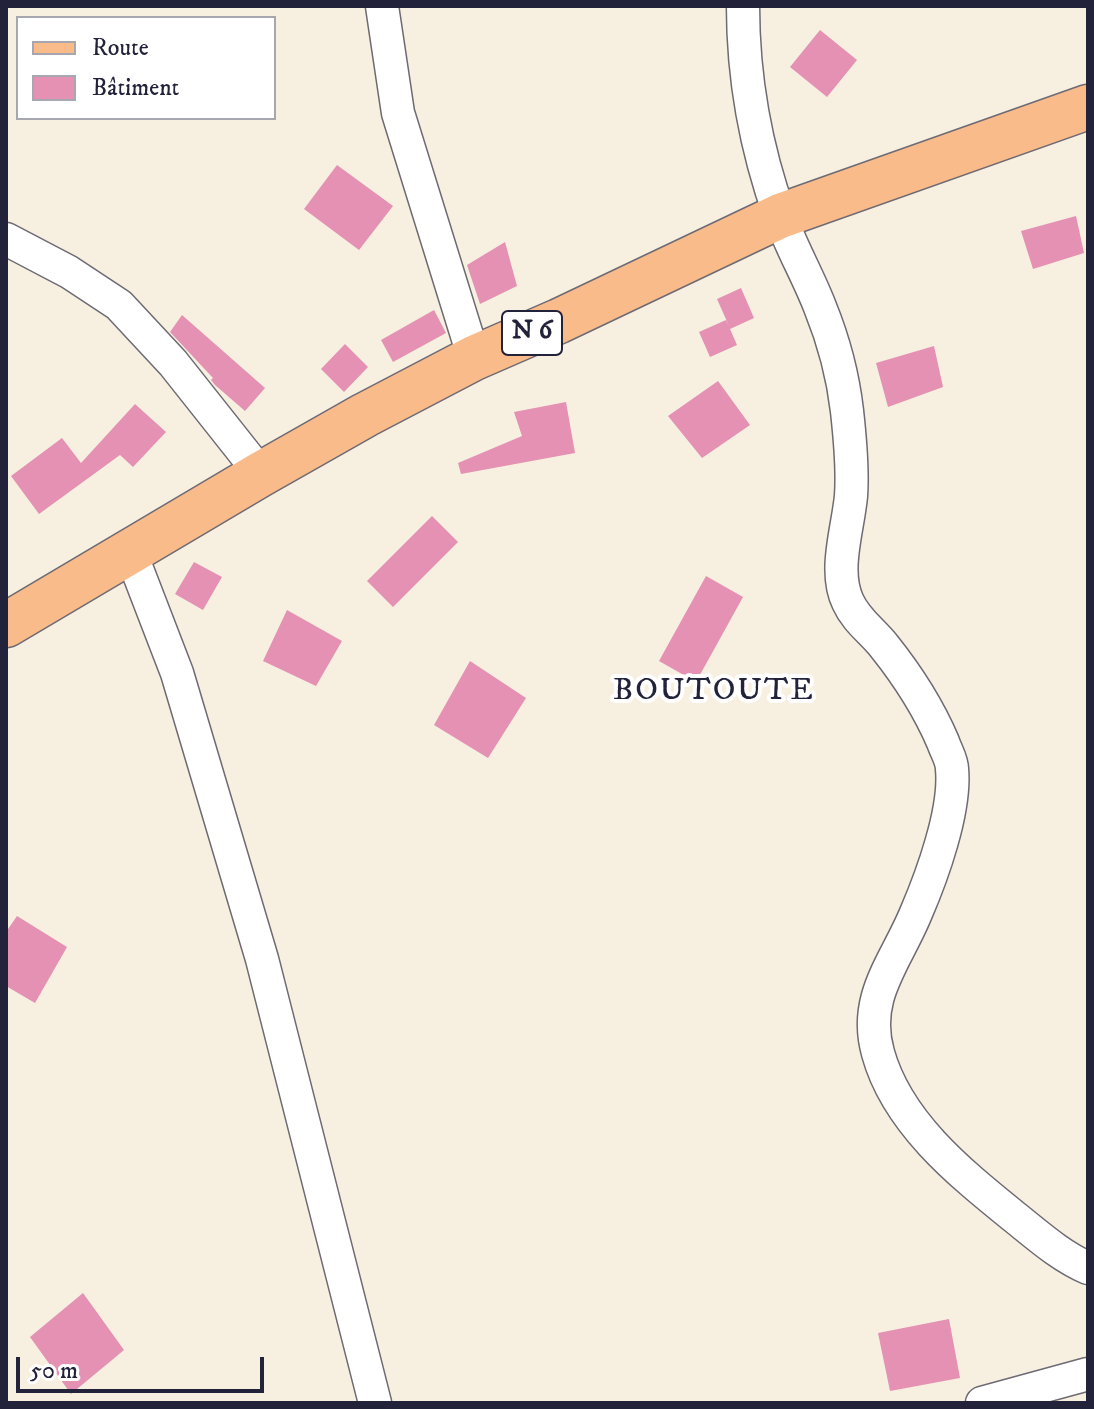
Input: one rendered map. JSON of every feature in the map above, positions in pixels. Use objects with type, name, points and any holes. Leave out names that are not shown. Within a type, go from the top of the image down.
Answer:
[{"type":"main road","name":"N 6","points":[[6,625],[261,474],[474,358],[780,216],[1088,107]]},
{"type":"street","points":[[382,6],[398,113],[474,358]]},
{"type":"street","points":[[743,6],[750,107],[780,216],[821,309],[838,363],[847,409],[851,492],[842,574],[847,600],[929,708],[952,766],[951,805],[932,869],[916,914],[881,983],[872,1016],[878,1053],[895,1094],[923,1134],[975,1185],[1063,1253],[1088,1268]]},
{"type":"street","points":[[6,239],[69,272],[119,305],[173,363],[261,474]]},
{"type":"street","points":[[130,551],[177,673],[262,959],[375,1403]]},
{"type":"street","points":[[982,1403],[1084,1384]]},
{"type":"building","points":[[820,30],[857,60],[827,97],[790,67]]},
{"type":"building","points":[[337,165],[393,206],[359,250],[304,209]]},
{"type":"building","points":[[1076,216],[1084,253],[1033,269],[1021,231]]},
{"type":"building","points":[[505,242],[517,286],[480,304],[467,265]]},
{"type":"building","points":[[741,288],[754,318],[730,329],[737,345],[710,357],[699,332],[726,320],[729,326],[717,299]]},
{"type":"building","points":[[434,310],[446,333],[393,362],[381,340]]},
{"type":"building","points":[[182,315],[265,388],[245,411],[215,385],[211,380],[213,378],[170,332]]},
{"type":"building","points":[[345,344],[368,367],[344,392],[321,369]]},
{"type":"building","points":[[934,346],[943,387],[888,407],[876,363]]},
{"type":"building","points":[[718,381],[750,425],[702,458],[668,416]]},
{"type":"building","points":[[566,402],[575,453],[461,474],[458,463],[522,436],[514,412]]},
{"type":"building","points":[[135,404],[166,432],[133,467],[120,455],[39,514],[11,476],[62,438],[81,463]]},
{"type":"building","points":[[432,516],[458,542],[393,607],[367,581]]},
{"type":"building","points":[[194,562],[222,577],[203,610],[175,594]]},
{"type":"building","points":[[706,576],[743,597],[696,682],[659,661]]},
{"type":"building","points":[[287,610],[342,641],[316,686],[263,661]]},
{"type":"building","points":[[470,661],[526,698],[488,758],[434,725]]},
{"type":"building","points":[[17,916],[67,947],[35,1003],[6,986],[6,932]]},
{"type":"building","points":[[83,1293],[124,1350],[71,1394],[30,1337]]},
{"type":"building","points":[[949,1319],[960,1378],[890,1391],[878,1333]]},
{"type":"district","name":"BOUTOUTE","points":[[714,692]]}]
